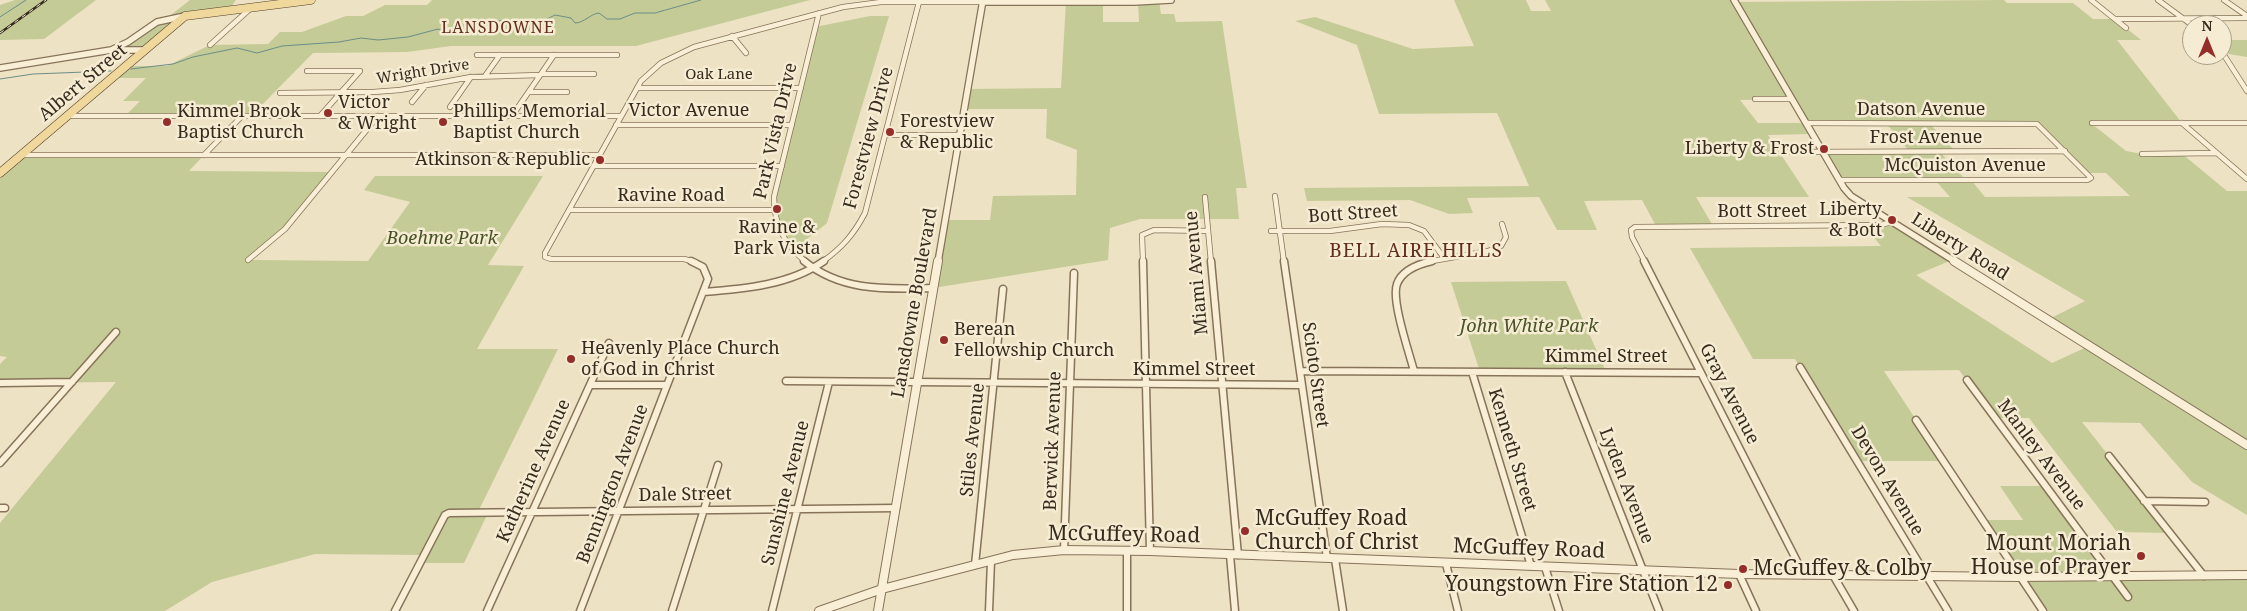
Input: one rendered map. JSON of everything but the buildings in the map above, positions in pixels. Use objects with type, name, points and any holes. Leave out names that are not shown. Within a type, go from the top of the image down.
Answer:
[{"type":"main road","points":[[185,16],[311,0]]},
{"type":"main road","name":"Albert Street","points":[[0,173],[185,16]]},
{"type":"street","points":[[569,210],[637,88],[649,72],[670,58],[694,47],[819,13],[863,4],[983,1],[1134,2],[1171,0]]},
{"type":"street","name":"Liberty Road","points":[[1734,0],[1840,180],[1855,199],[2247,445]]},
{"type":"street","points":[[2091,0],[2126,28]]},
{"type":"street","points":[[2158,0],[2182,18]]},
{"type":"street","points":[[2224,0],[2247,17]]},
{"type":"street","name":"Lansdowne Boulevard","points":[[878,611],[983,1]]},
{"type":"street","name":"Forestview Drive","points":[[703,292],[732,291],[784,279],[813,266],[840,249],[857,231],[862,221],[886,135],[919,2]]},
{"type":"street","points":[[210,45],[251,8]]},
{"type":"street","name":"Park Vista Drive","points":[[819,13],[782,166],[774,210],[776,224],[782,238],[793,250],[832,278],[858,287],[934,288]]},
{"type":"street","points":[[111,50],[128,42],[157,22],[185,16]]},
{"type":"street","points":[[2232,17],[2247,17]]},
{"type":"street","points":[[2115,19],[2182,19]]},
{"type":"street","points":[[732,36],[746,53]]},
{"type":"street","points":[[0,68],[111,50],[144,50]]},
{"type":"street","points":[[476,55],[617,55]]},
{"type":"street","points":[[485,76],[500,55]]},
{"type":"street","points":[[512,116],[554,55]]},
{"type":"street","points":[[2230,65],[2247,91]]},
{"type":"street","points":[[308,71],[360,71],[320,116]]},
{"type":"street","name":"Wright Drive","points":[[280,93],[386,92],[471,77],[594,74]]},
{"type":"street","points":[[450,108],[471,77]]},
{"type":"street","points":[[412,102],[426,85]]},
{"type":"street","name":"Oak Lane","points":[[637,88],[801,88]]},
{"type":"street","points":[[529,92],[567,92]]},
{"type":"street","points":[[1755,99],[1792,99]]},
{"type":"street","name":"Victor Avenue","points":[[67,116],[622,116]]},
{"type":"street","points":[[204,156],[242,116]]},
{"type":"street","points":[[248,260],[277,238],[378,116]]},
{"type":"street","name":"Datson Avenue","points":[[1806,123],[2037,124],[2065,151]]},
{"type":"street","points":[[2182,123],[2247,179]]},
{"type":"street","points":[[2092,124],[2247,123]]},
{"type":"street","name":"Victor Avenue","points":[[616,126],[792,125]]},
{"type":"street","points":[[886,135],[960,135]]},
{"type":"street","name":"Frost Avenue","points":[[1786,152],[2065,151]]},
{"type":"street","name":"McQuiston Avenue","points":[[1840,180],[2090,179],[2088,174],[2065,151]]},
{"type":"street","points":[[2142,154],[2216,153]]},
{"type":"street","points":[[21,155],[600,155]]},
{"type":"street","points":[[594,166],[782,166]]},
{"type":"street","name":"Scioto Street","points":[[1274,196],[1302,386],[1331,558],[1343,611]]},
{"type":"street","name":"Miami Avenue","points":[[1205,197],[1222,385],[1234,555],[1235,611]]},
{"type":"street","name":"Ravine Road","points":[[569,210],[774,210]]},
{"type":"street","name":"Bennington Avenue","points":[[569,210],[545,257],[677,258],[691,260],[700,264],[707,272],[708,279],[580,611]]},
{"type":"street","name":"Bott Street","points":[[1633,228],[1647,226],[1881,225],[1891,222]]},
{"type":"street","points":[[1414,371],[1395,292],[1398,283],[1409,270],[1426,262],[1491,250],[1501,246],[1506,237],[1502,224]]},
{"type":"street","name":"Bott Street","points":[[1271,231],[1330,231],[1372,225],[1409,225],[1424,232],[1444,258]]},
{"type":"street","name":"Gray Avenue","points":[[1633,228],[1630,233],[1804,575]]},
{"type":"street","points":[[1150,551],[1142,235],[1145,232],[1158,230],[1208,231]]},
{"type":"street","name":"Berwick Avenue","points":[[1064,550],[1074,273]]},
{"type":"street","name":"Stiles Avenue","points":[[975,565],[1003,289]]},
{"type":"street","points":[[0,463],[116,332]]},
{"type":"street","name":"Katherine Avenue","points":[[487,611],[609,343]]},
{"type":"street","name":"Devon Avenue","points":[[1800,367],[1948,611]]},
{"type":"street","name":"Kimmel Street","points":[[1300,371],[1701,373]]},
{"type":"street","name":"Kenneth Street","points":[[1472,372],[1531,566]]},
{"type":"street","name":"Lyden Avenue","points":[[1565,372],[1659,611]]},
{"type":"street","name":"Manley Avenue","points":[[1967,380],[2128,597]]},
{"type":"street","name":"Kimmel Street","points":[[786,381],[918,384],[1302,386]]},
{"type":"street","points":[[0,383],[72,382]]},
{"type":"street","name":"Sunshine Avenue","points":[[772,611],[829,382]]},
{"type":"street","points":[[590,386],[667,385]]},
{"type":"street","points":[[1916,420],[2043,611]]},
{"type":"street","points":[[2109,456],[2204,576]]},
{"type":"street","points":[[672,611],[718,465]]},
{"type":"street","points":[[2144,501],[2205,502]]},
{"type":"street","name":"Dale Street","points":[[395,611],[445,515],[449,513],[896,508]]},
{"type":"street","name":"McGuffey Road","points":[[819,611],[882,589],[1030,551],[1064,550],[1150,551],[1644,572],[2019,577],[2247,575]]},
{"type":"street","points":[[1127,551],[1127,611]]},
{"type":"street","points":[[989,611],[991,561]]},
{"type":"street","points":[[1446,564],[1458,611]]},
{"type":"street","points":[[1545,567],[1559,611]]},
{"type":"street","points":[[1739,574],[1756,611]]},
{"type":"street","points":[[1833,575],[1854,611]]},
{"type":"green space","points":[[15,0],[96,0],[44,39],[0,40],[0,5]]},
{"type":"green space","points":[[190,0],[236,0],[229,10],[185,16],[144,50],[111,50],[167,18]]},
{"type":"green space","points":[[432,0],[810,0],[636,46],[451,46],[407,52],[313,53],[251,116],[125,116],[140,101],[123,101],[146,78],[111,78],[125,66],[167,66],[210,45],[268,44],[280,32],[302,32],[346,16],[363,16],[385,5],[427,5]]},
{"type":"green space","points":[[1454,0],[1526,0],[1531,11],[1551,11],[1545,0],[1734,0],[1735,2],[2004,0],[2007,3],[2073,3],[2093,19],[2115,19],[2141,40],[2117,40],[2182,123],[2092,124],[2126,151],[2142,154],[2181,153],[2227,191],[2247,191],[2247,515],[2192,482],[2140,423],[2082,422],[2170,533],[2117,532],[2029,418],[1994,418],[1959,370],[1884,371],[1943,461],[1857,461],[1795,359],[1753,359],[1690,248],[1881,246],[1864,225],[1891,222],[1952,260],[1916,275],[2052,363],[2089,346],[2047,320],[2085,301],[1907,197],[1950,197],[1935,180],[1840,180],[1823,152],[1909,151],[1886,123],[1807,123],[1812,134],[1768,135],[1809,197],[1696,197],[1713,226],[1656,226],[1642,200],[1584,201],[1597,230],[1557,230],[1539,197],[1467,198],[1473,213],[1449,214],[1410,200],[1307,201],[1304,188],[1529,186],[1497,113],[1379,114],[1357,45],[1295,21],[1315,17],[1413,49],[1474,46]],"holes":[[[1791,99],[1805,123],[1758,123],[1740,100]],[[1930,124],[2037,124],[2087,173],[2106,173],[2130,196],[1985,197],[1971,180],[1966,180],[1940,152],[1955,151]]]},
{"type":"green space","points":[[1159,1],[1161,14],[1174,14],[1176,22],[1222,21],[1247,188],[1236,188],[1239,219],[1140,219],[1110,228],[1108,260],[933,288],[945,220],[990,220],[993,196],[1076,195],[1077,150],[1046,138],[1047,109],[964,109],[968,89],[1061,88],[1066,2]],"holes":[[[1103,2],[1138,2],[1139,22],[1103,22]]]},
{"type":"green space","points":[[870,16],[889,16],[827,223],[793,250],[779,229],[773,204],[815,27]]},
{"type":"green space","points":[[2232,40],[2247,40],[2247,57],[2232,54]]},
{"type":"green space","name":"Boehme Park","points":[[21,155],[204,155],[189,171],[332,172],[285,229],[249,260],[368,261],[410,202],[364,190],[375,176],[543,176],[488,265],[524,266],[477,349],[558,349],[478,512],[488,513],[464,563],[420,563],[423,555],[315,554],[212,582],[165,611],[0,611],[0,523],[116,382],[0,383],[0,364],[7,357],[0,356],[0,173]]},
{"type":"green space","name":"John White Park","points":[[1566,281],[1606,372],[1480,372],[1451,282]]},
{"type":"green space","points":[[2000,486],[2045,486],[2112,577],[2247,575],[2247,611],[2043,611],[1981,520],[2023,520]]},
{"type":"waterway","points":[[0,17],[26,0]]},
{"type":"waterway","points":[[131,69],[173,64],[193,57],[237,48],[257,53],[282,46],[339,42],[361,38],[378,40],[408,37],[438,29],[450,34],[486,21],[545,20],[555,15],[571,18],[575,23],[599,13],[607,19],[620,19],[635,13],[655,13],[701,0]]},
{"type":"waterway","points":[[0,79],[33,74],[111,71]]},
{"type":"railway","points":[[0,33],[46,0]]},
{"type":"place","name":"Victor & Wright","points":[[328,113]]},
{"type":"place","name":"Kimmel Brook Baptist Church","points":[[167,122]]},
{"type":"place","name":"Phillips Memorial Baptist Church","points":[[443,122]]},
{"type":"place","name":"Forestview & Republic","points":[[890,132]]},
{"type":"place","name":"Liberty & Frost","points":[[1824,149]]},
{"type":"place","name":"Atkinson & Republic","points":[[600,160]]},
{"type":"place","name":"Ravine & Park Vista","points":[[777,209]]},
{"type":"place","name":"Liberty & Bott","points":[[1892,220]]},
{"type":"place","name":"Berean Fellowship Church","points":[[944,340]]},
{"type":"place","name":"Heavenly Place Church of God in Christ","points":[[571,359]]},
{"type":"place","name":"McGuffey Road Church of Christ","points":[[1245,531]]},
{"type":"place","name":"Mount Moriah House of Prayer","points":[[2141,556]]},
{"type":"place","name":"McGuffey & Colby","points":[[1743,569]]},
{"type":"place","name":"Youngstown Fire Station 12","points":[[1728,585]]},
{"type":"district","name":"LANSDOWNE","points":[[498,28]]},
{"type":"district","name":"BELL AIRE HILLS","points":[[1416,252]]}]
